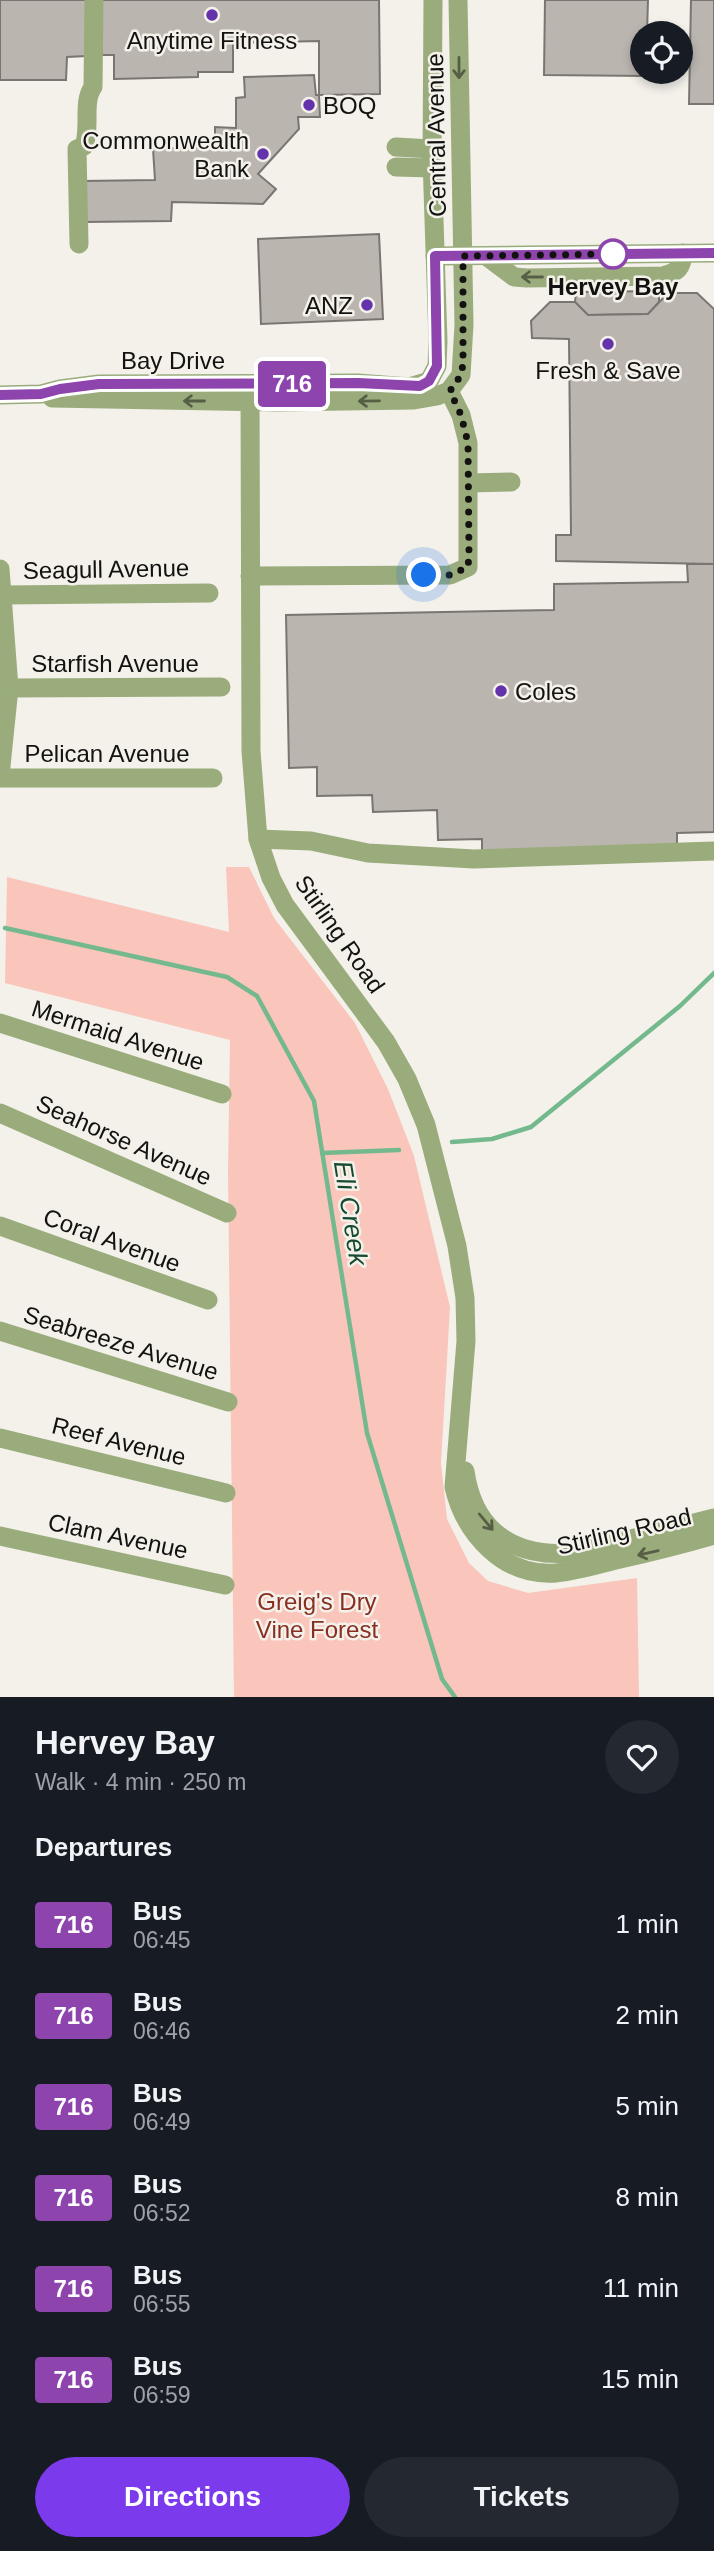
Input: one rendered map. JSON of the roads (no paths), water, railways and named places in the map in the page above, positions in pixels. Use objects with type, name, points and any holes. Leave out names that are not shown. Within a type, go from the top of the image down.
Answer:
[{"type":"street","points":[[79,244],[77,149],[84,146],[89,134],[89,93],[93,87],[94,0]]},
{"type":"street","name":"Central Avenue","points":[[433,0],[432,159],[439,389],[461,375],[463,364],[458,0]]},
{"type":"street","points":[[396,147],[432,159]]},
{"type":"street","points":[[396,167],[432,159],[459,158]]},
{"type":"street","points":[[435,256],[714,253]]},
{"type":"street","points":[[250,576],[450,575],[468,567],[469,483],[465,427],[439,389]]},
{"type":"street","name":"Bay Drive","points":[[0,395],[41,394],[69,399],[250,393],[414,400],[439,389]]},
{"type":"street","name":"Stirling Road","points":[[250,393],[251,751],[258,839],[271,878],[285,905],[386,1042],[407,1079],[426,1125],[457,1246],[465,1298],[466,1341],[454,1488],[459,1508],[467,1526],[480,1541],[511,1564],[533,1571],[555,1573],[714,1535]]},
{"type":"street","points":[[469,483],[511,482]]},
{"type":"street","points":[[0,569],[9,688],[3,724],[0,777]]},
{"type":"street","name":"Seagull Avenue","points":[[4,595],[209,593]]},
{"type":"street","name":"Starfish Avenue","points":[[9,688],[221,687]]},
{"type":"street","name":"Pelican Avenue","points":[[0,777],[213,778]]},
{"type":"street","points":[[258,839],[311,841],[368,853],[474,859],[714,851]]},
{"type":"street","name":"Mermaid Avenue","points":[[0,1023],[222,1094]]},
{"type":"street","name":"Seahorse Avenue","points":[[0,1113],[227,1213]]},
{"type":"street","name":"Coral Avenue","points":[[0,1226],[208,1300]]},
{"type":"street","name":"Seabreeze Avenue","points":[[0,1331],[228,1402]]},
{"type":"street","name":"Stirling Road","points":[[461,1411],[465,1472],[475,1508],[495,1532],[521,1549],[558,1555],[579,1552],[714,1518]]},
{"type":"street","name":"Reef Avenue","points":[[0,1437],[226,1493]]},
{"type":"street","name":"Clam Avenue","points":[[0,1536],[225,1585]]},
{"type":"waterway","name":"Eli Creek","points":[[5,928],[227,977],[257,996],[314,1101],[367,1433],[442,1679],[455,1697]]},
{"type":"waterway","points":[[452,1142],[492,1139],[531,1127],[680,1006],[714,973]]},
{"type":"waterway","points":[[322,1153],[399,1150]]},
{"type":"place","name":"Anytime Fitness","points":[[212,15]]},
{"type":"place","name":"BOQ","points":[[309,105]]},
{"type":"place","name":"Commonwealth Bank","points":[[263,154]]},
{"type":"place","name":"Hervey Bay","points":[[613,254]]},
{"type":"place","name":"ANZ","points":[[367,305]]},
{"type":"place","name":"Fresh & Save","points":[[608,344]]},
{"type":"place","name":"Coles","points":[[501,691]]},
{"type":"park label","name":"Greig's Dry Vine Forest","points":[[317,1615]]}]
